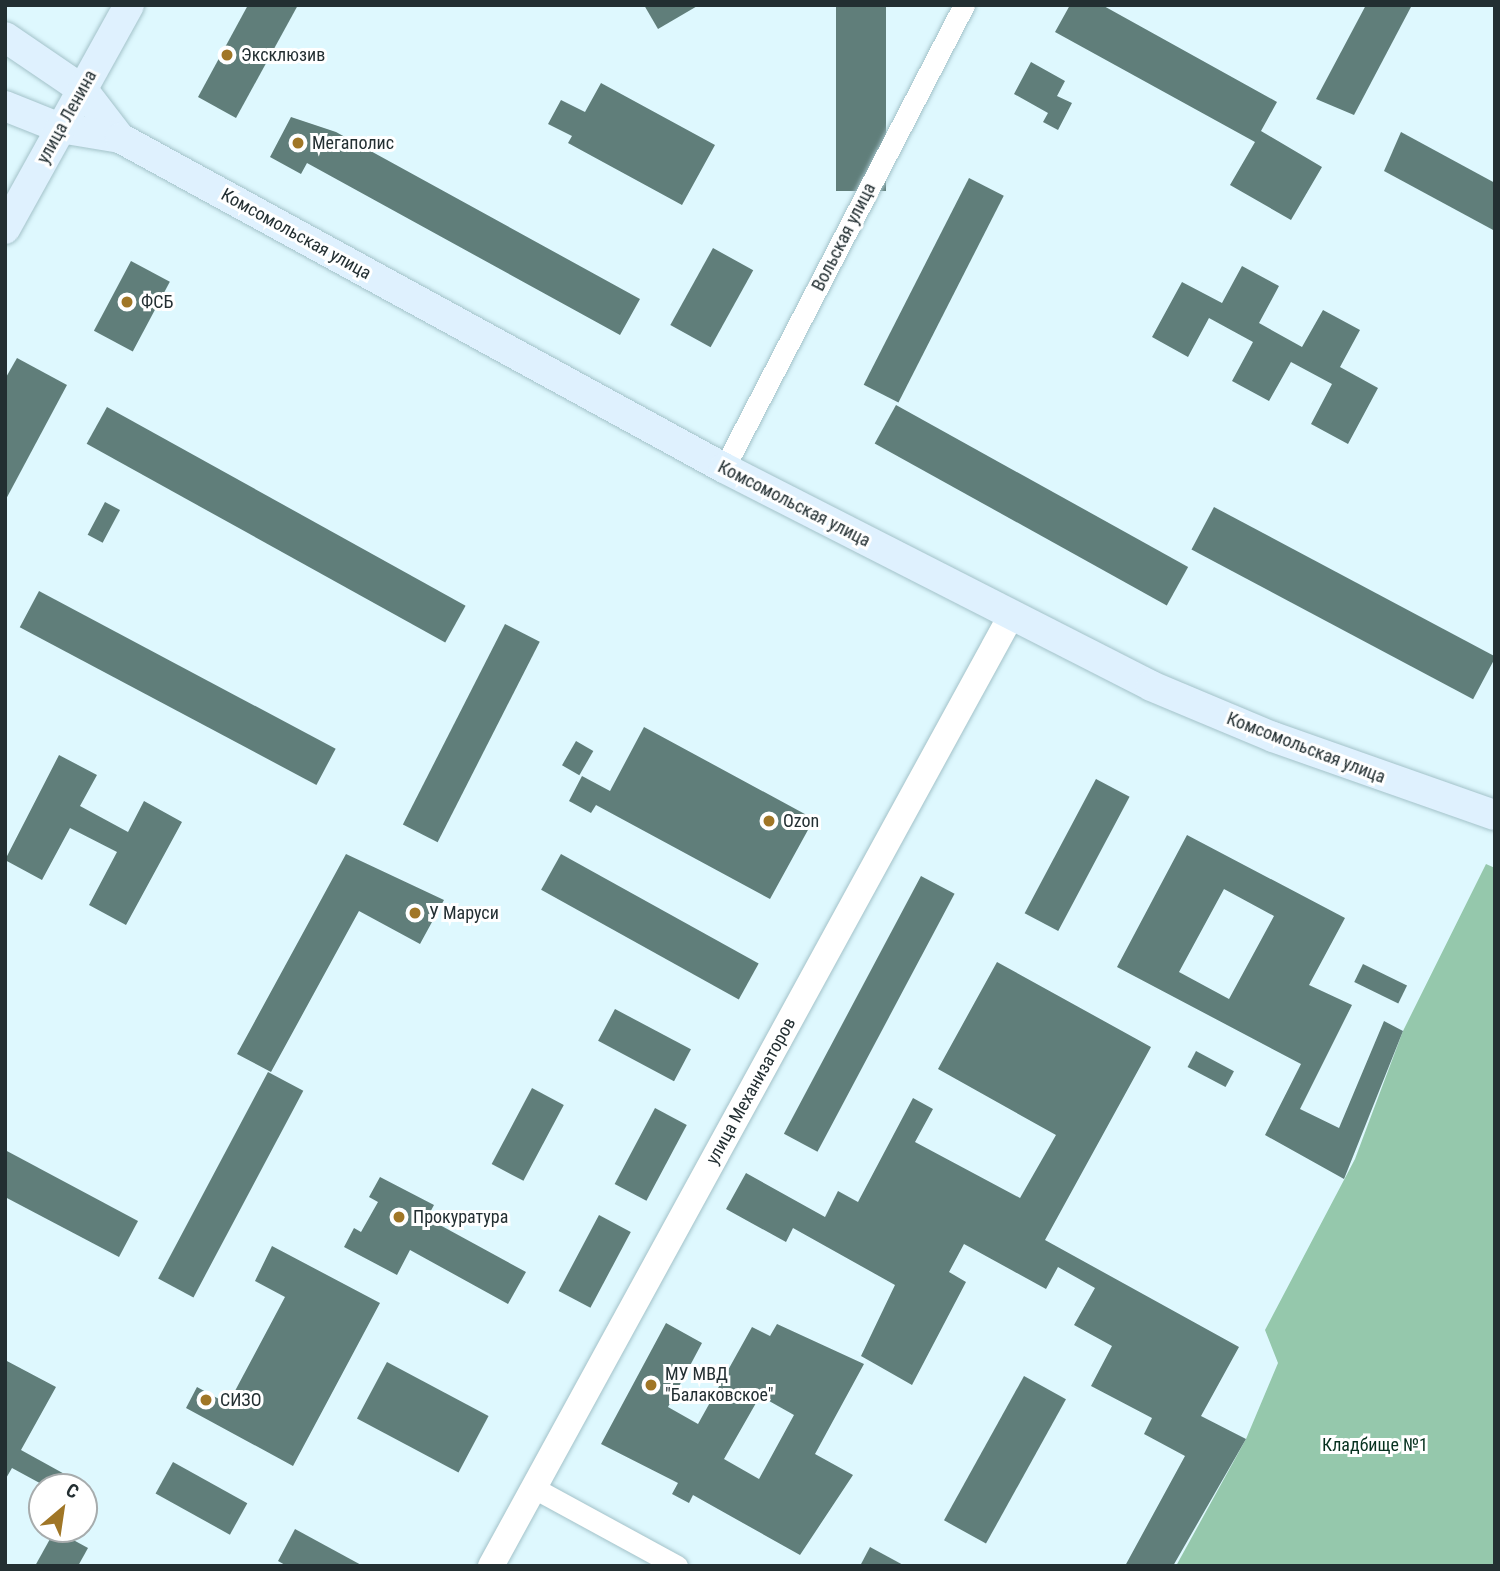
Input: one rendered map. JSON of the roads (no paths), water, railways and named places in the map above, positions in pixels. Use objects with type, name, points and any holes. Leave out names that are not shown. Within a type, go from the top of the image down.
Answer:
[{"type":"main road","name":"улица Ленина","points":[[5,229],[129,5]]},
{"type":"main road","name":"Комсомольская улица","points":[[5,37],[83,90],[120,138]]},
{"type":"main road","name":"Комсомольская улица","points":[[5,106],[61,128],[120,138],[724,468],[1011,616],[1273,737],[1495,815]]},
{"type":"street","name":"Вольская улица","points":[[724,468],[964,5]]},
{"type":"street","name":"улица Механизаторов","points":[[491,1566],[1011,616]]},
{"type":"street","points":[[534,1488],[677,1566]]},
{"type":"place","name":"Эксклюзив","points":[[227,55]]},
{"type":"place","name":"Мегаполис","points":[[298,143]]},
{"type":"place","name":"ФСБ","points":[[127,302]]},
{"type":"place","name":"Ozon","points":[[769,821]]},
{"type":"place","name":"У Маруси","points":[[415,913]]},
{"type":"place","name":"Прокуратура","points":[[399,1217]]},
{"type":"place","name":"МУ МВД \"Балаковское\"","points":[[651,1385]]},
{"type":"place","name":"СИЗО","points":[[206,1400]]},
{"type":"park label","name":"Кладбище №1","points":[[1375,1445]]}]
